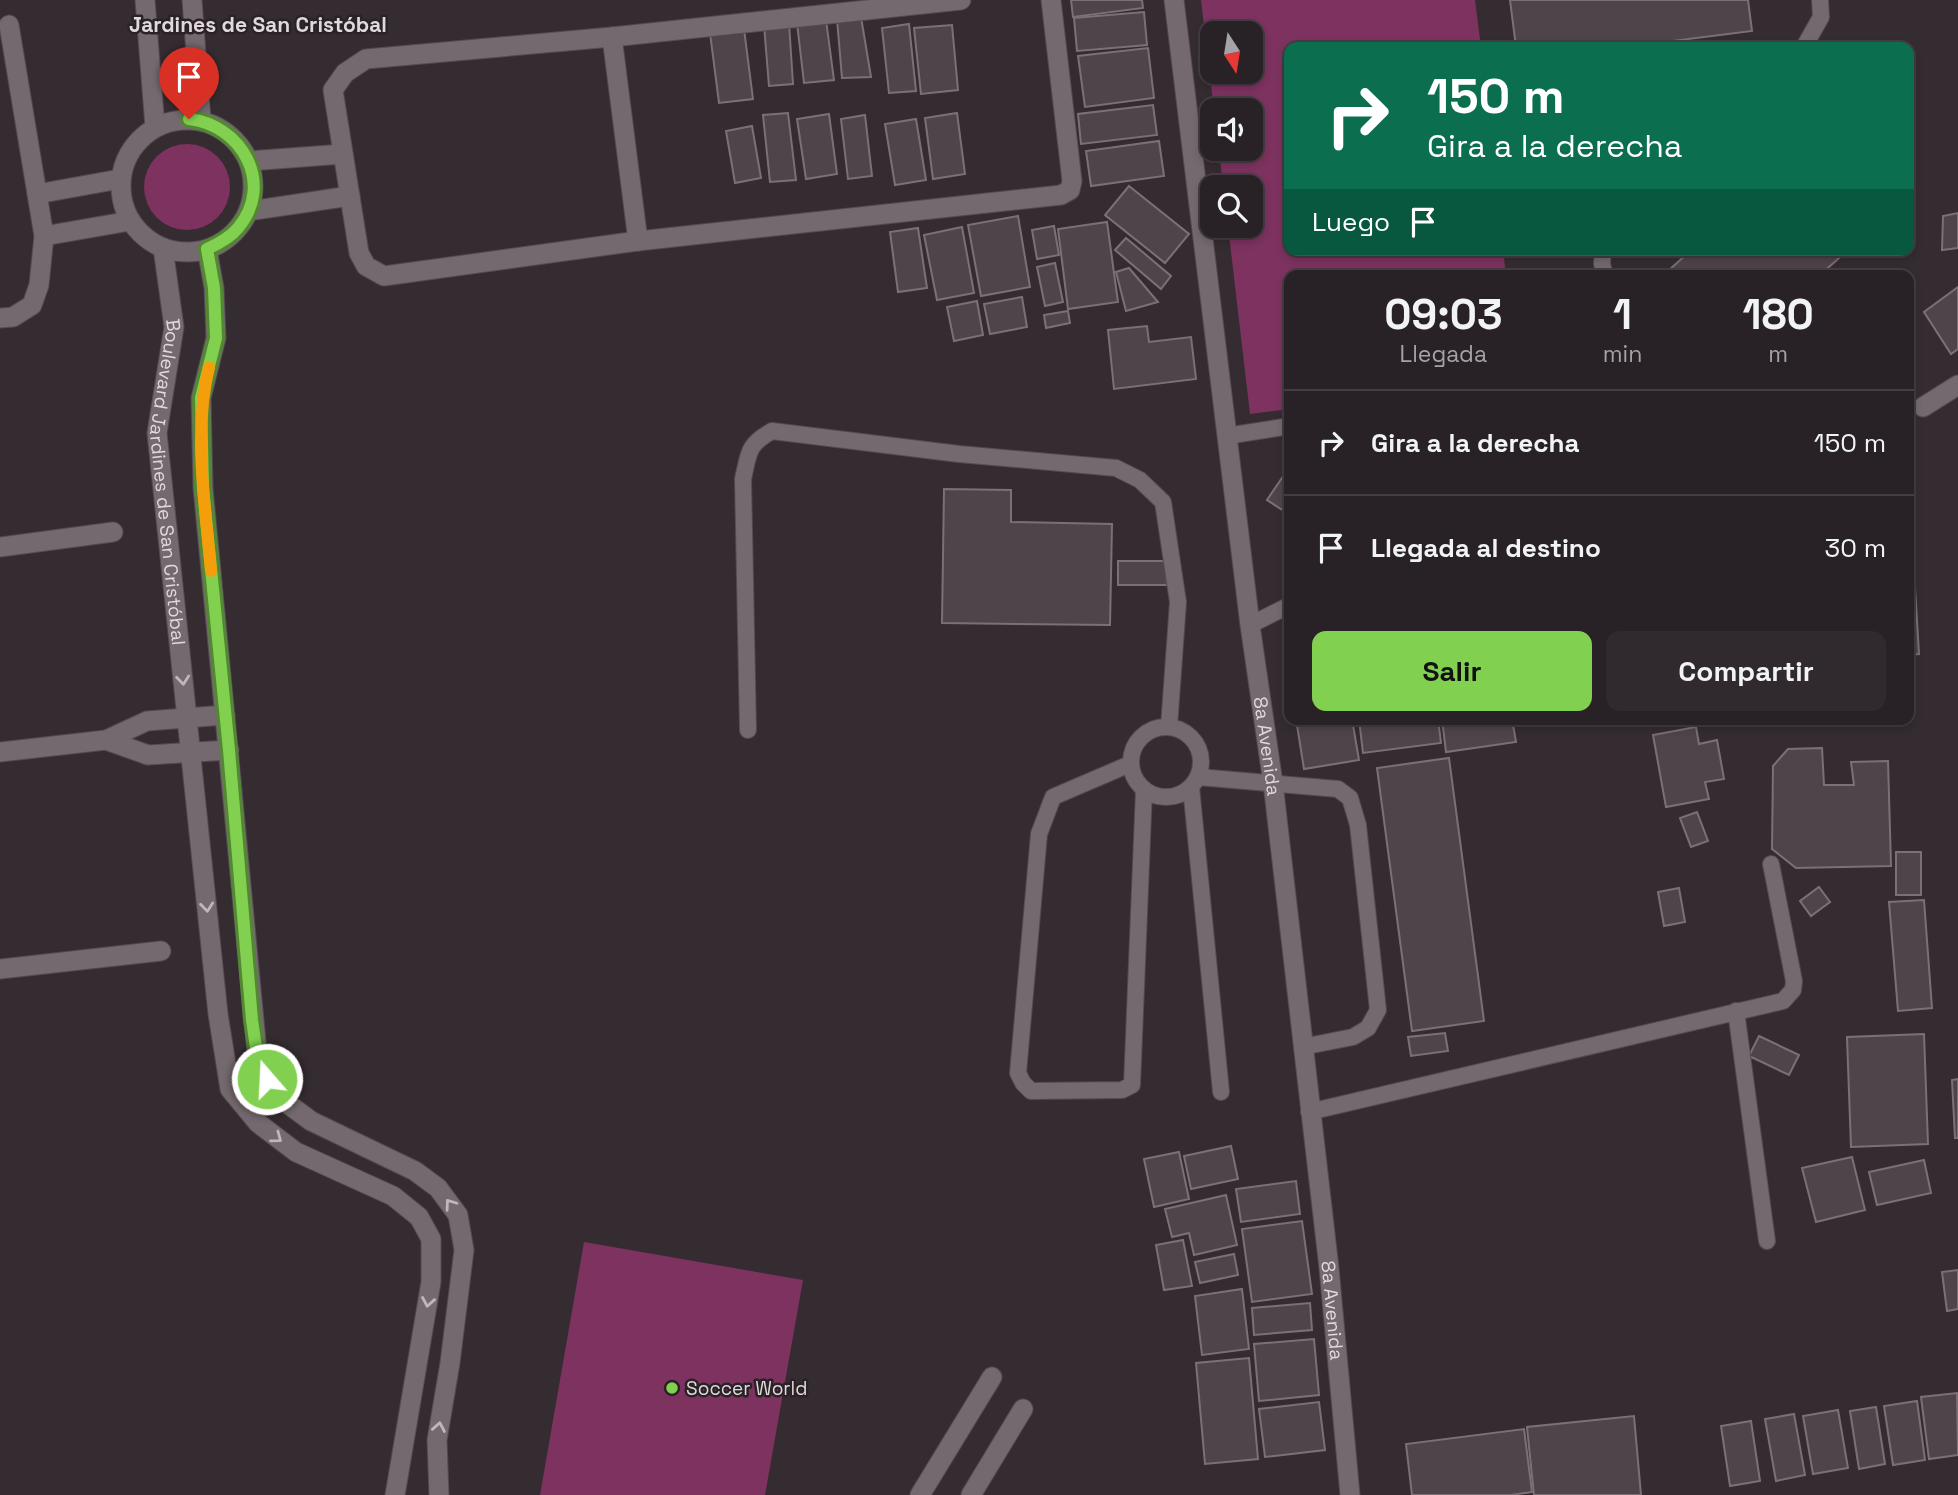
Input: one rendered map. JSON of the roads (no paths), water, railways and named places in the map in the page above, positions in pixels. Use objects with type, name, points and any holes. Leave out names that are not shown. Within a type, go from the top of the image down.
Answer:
[{"type":"street","points":[[145,0],[155,127]]},
{"type":"street","points":[[192,0],[201,120]]},
{"type":"street","points":[[961,0],[612,37],[366,59],[345,73],[333,90],[359,253],[366,266],[384,276],[638,242],[1061,195],[1070,190],[1072,181],[1051,0]]},
{"type":"street","name":"8a Avenida","points":[[1174,0],[1226,436],[1273,783],[1329,1268],[1350,1495]]},
{"type":"street","points":[[0,318],[13,317],[33,305],[39,285],[44,236],[9,25]]},
{"type":"street","points":[[612,37],[638,242]]},
{"type":"street","points":[[177,120],[201,120],[221,128],[238,142],[249,161],[253,195],[249,211],[239,228],[224,241],[207,249],[185,252],[163,248],[145,237],[130,221],[122,201],[120,179],[125,159],[137,140],[155,127],[177,120]]},
{"type":"street","points":[[249,161],[343,153]]},
{"type":"street","points":[[37,194],[120,179]]},
{"type":"street","points":[[249,211],[350,196]]},
{"type":"street","points":[[44,236],[130,221]]},
{"type":"street","name":"Boulevard Jardines de San Cristóbal","points":[[163,248],[174,327],[157,433],[218,1014],[230,1088],[258,1123],[296,1152],[393,1196],[419,1217],[432,1240],[431,1282],[399,1491]]},
{"type":"street","name":"Boulevard Jardines de San Cristóbal","points":[[207,249],[214,288],[216,338],[201,398],[203,488],[258,1062],[276,1095],[311,1121],[415,1171],[438,1188],[458,1215],[464,1250],[437,1440],[439,1495]]},
{"type":"street","points":[[1923,407],[1958,385]]},
{"type":"street","points":[[0,547],[113,531]]},
{"type":"street","points":[[0,752],[106,740],[148,721],[225,715]]},
{"type":"street","points":[[106,740],[148,755],[229,750]]},
{"type":"street","points":[[0,969],[161,951]]},
{"type":"street","points":[[920,1495],[992,1377]]},
{"type":"street","points":[[971,1495],[1023,1409]]},
{"type":"lane","points":[[1807,42],[1821,17],[1821,0]]},
{"type":"lane","points":[[1226,436],[1284,427]]},
{"type":"lane","points":[[748,730],[743,479],[748,454],[755,440],[772,431],[959,454],[1116,468],[1140,480],[1163,502],[1178,602],[1169,727]]},
{"type":"lane","points":[[1250,625],[1284,609]]},
{"type":"lane","points":[[1221,1092],[1195,782],[1200,755],[1189,736],[1169,727],[1146,733],[1132,752],[1130,764],[1136,783],[1153,795],[1173,797],[1195,782],[1273,783],[1338,789],[1350,798],[1360,839],[1378,1010],[1368,1028],[1353,1037],[1302,1047]]},
{"type":"lane","points":[[1130,764],[1053,797],[1039,834],[1018,1073],[1031,1091],[1122,1090],[1132,1085],[1144,790]]},
{"type":"lane","points":[[1310,1112],[1783,1001],[1793,990],[1794,982],[1771,864]]},
{"type":"lane","points":[[1736,1012],[1767,1241]]},
{"type":"place","name":"Soccer World","points":[[672,1388]]},
{"type":"district","name":"Jardines de San Cristóbal","points":[[258,25]]}]
